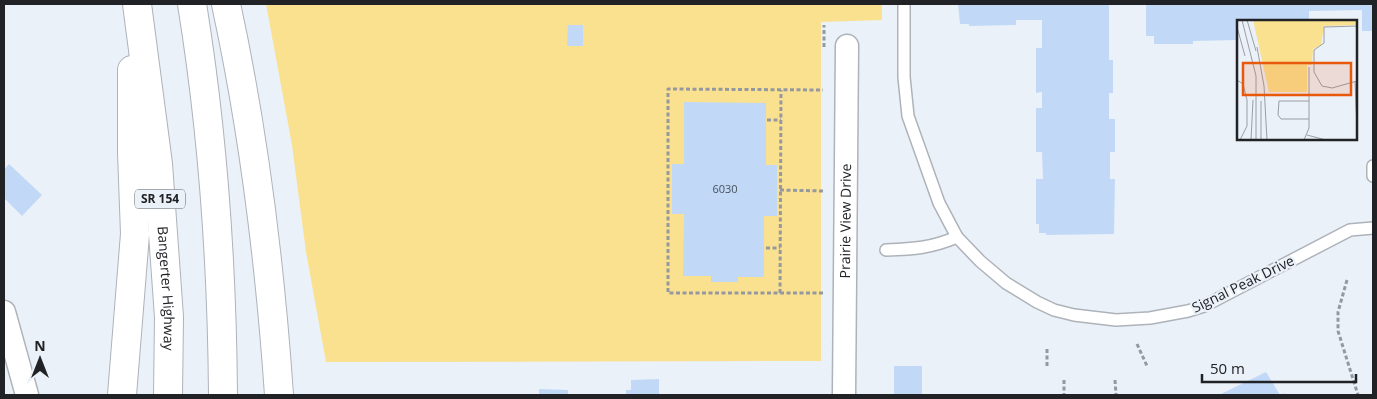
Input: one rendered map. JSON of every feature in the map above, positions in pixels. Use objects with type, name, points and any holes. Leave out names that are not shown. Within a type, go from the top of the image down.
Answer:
[{"type":"highway","points":[[122,395],[135,234],[132,153],[131,4]]},
{"type":"highway","name":"Bangerter Highway","points":[[136,4],[158,164],[169,317],[168,395]]},
{"type":"highway","points":[[192,4],[205,98],[216,210],[221,295],[223,395]]},
{"type":"highway","points":[[226,4],[239,65],[254,160],[270,287],[279,395]]},
{"type":"street","name":"Prairie View Drive","points":[[844,395],[847,46]]},
{"type":"street","points":[[4,312],[27,395]]},
{"type":"lane","name":"Signal Peak Drive","points":[[904,4],[904,78],[908,116],[939,203],[957,237],[980,261],[1006,283],[1037,302],[1054,310],[1094,319],[1124,320],[1169,315],[1204,306],[1350,230],[1373,228]]},
{"type":"lane","points":[[1373,166],[1373,176]]},
{"type":"lane","points":[[886,250],[919,249],[938,245],[957,237]]},
{"type":"path","points":[[824,25],[824,48]]},
{"type":"path","points":[[823,284],[823,294],[668,293],[668,90],[823,90],[824,82]]},
{"type":"path","points":[[780,293],[781,90]]},
{"type":"path","points":[[767,120],[781,120]]},
{"type":"path","points":[[823,182],[823,200]]},
{"type":"path","points":[[780,190],[823,191]]},
{"type":"path","points":[[766,248],[780,248]]},
{"type":"path","points":[[1347,280],[1338,312],[1338,331],[1358,395]]},
{"type":"path","points":[[1137,344],[1147,366]]},
{"type":"path","points":[[1047,349],[1047,366]]},
{"type":"path","points":[[1064,380],[1064,395]]},
{"type":"path","points":[[1116,380],[1116,395]]},
{"type":"shaded area","points":[[266,4],[882,4],[882,20],[821,22],[821,361],[326,362],[306,252],[292,145]]},
{"type":"building","points":[[958,4],[1109,4],[1109,60],[1113,60],[1113,93],[1109,93],[1109,119],[1115,119],[1115,152],[1110,152],[1110,179],[1115,179],[1114,234],[1046,235],[1046,233],[1039,233],[1039,224],[1036,224],[1036,179],[1043,179],[1042,152],[1036,152],[1036,108],[1042,108],[1042,92],[1036,93],[1036,48],[1042,48],[1042,20],[1016,20],[1016,25],[969,26],[969,24],[960,24]]},
{"type":"building","points":[[1146,4],[1373,4],[1373,31],[1362,31],[1362,10],[1309,11],[1309,20],[1237,20],[1237,40],[1193,41],[1193,44],[1154,44],[1154,36],[1146,36]]},
{"type":"building","points":[[568,25],[583,25],[583,46],[567,46]]},
{"type":"building","points":[[684,102],[766,103],[766,165],[777,165],[777,216],[764,216],[764,277],[738,277],[738,282],[711,282],[711,276],[683,276],[684,214],[672,214],[672,164],[684,164]]},
{"type":"building","points":[[9,164],[42,195],[22,216],[4,198],[4,170]]},
{"type":"building","points":[[894,366],[922,366],[922,395],[894,395]]},
{"type":"building","points":[[1266,372],[1280,395],[1219,395]]},
{"type":"building","points":[[659,379],[659,395],[626,395],[626,390],[631,390],[631,380]]},
{"type":"building","points":[[539,389],[568,390],[568,395],[539,395]]}]
